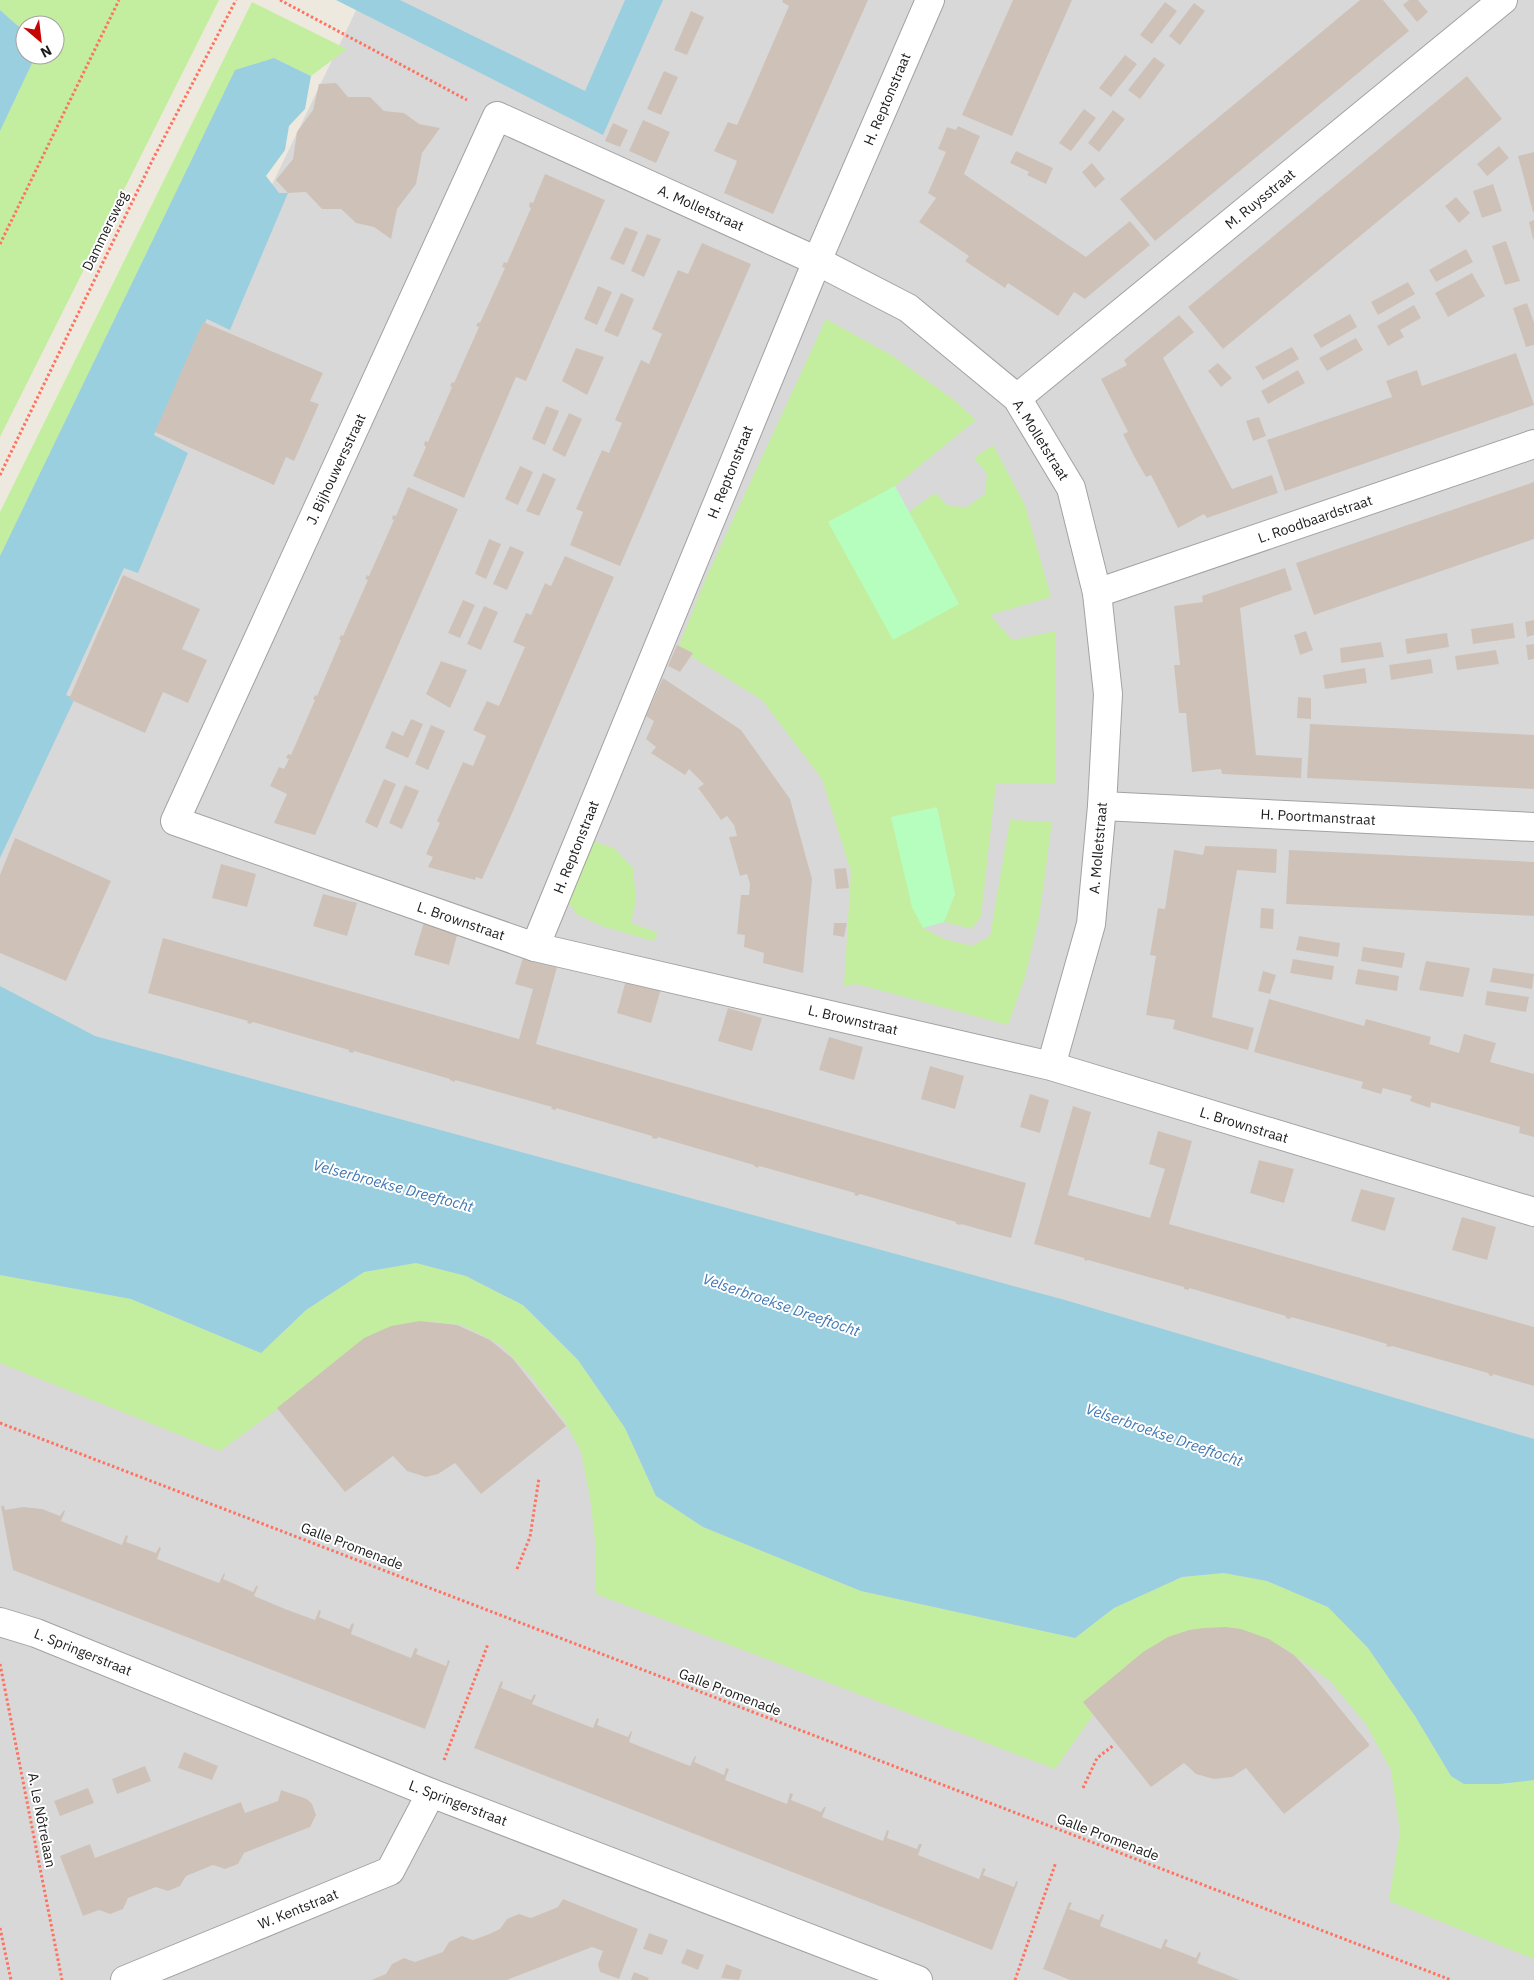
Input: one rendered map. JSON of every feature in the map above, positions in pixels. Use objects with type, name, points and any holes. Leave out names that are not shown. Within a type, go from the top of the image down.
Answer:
[{"type":"street","name":"H. Reptonstraat","points":[[535,947],[817,261],[930,0]]},
{"type":"street","name":"M. Ruysstraat","points":[[1017,398],[1503,0]]},
{"type":"street","name":"A. Molletstraat","points":[[496,116],[817,261],[908,308],[1017,398],[1071,488],[1097,593],[1108,694],[1102,806],[1091,924],[1051,1066]]},
{"type":"street","name":"J. Bijhouwersstraat","points":[[175,821],[496,116]]},
{"type":"street","name":"L. Roodbaardstraat","points":[[1097,593],[1534,444]]},
{"type":"street","name":"H. Poortmanstraat","points":[[1102,806],[1534,827]]},
{"type":"street","name":"L. Brownstraat","points":[[175,821],[535,947],[1051,1066],[1534,1212]]},
{"type":"street","name":"L. Springerstraat","points":[[0,1622],[36,1632],[431,1793],[918,1980]]},
{"type":"street","name":"W. Kentstraat","points":[[124,1980],[390,1871],[431,1793]]},
{"type":"path","points":[[0,244],[119,0]]},
{"type":"path","name":"Dammersweg","points":[[0,475],[153,159],[236,0]]},
{"type":"path","points":[[280,0],[496,116]]},
{"type":"path","name":"Galle Promenade","points":[[0,1423],[1452,1980]]},
{"type":"path","points":[[517,1568],[530,1537],[539,1478]]},
{"type":"path","points":[[431,1793],[488,1644]]},
{"type":"path","name":"A. Le Nôtrelaan","points":[[0,1664],[62,1980]]},
{"type":"path","points":[[1083,1788],[1097,1758],[1114,1745]]},
{"type":"path","points":[[1015,1980],[1056,1862]]},
{"type":"path","points":[[0,1928],[11,1980]]},
{"type":"shaded area","points":[[361,0],[1534,0],[1534,1980],[0,1980],[0,749]]},
{"type":"green space","points":[[0,0],[219,0],[0,437],[0,130],[31,65],[65,65],[65,15],[15,15],[15,23],[0,10]]},
{"type":"green space","points":[[252,2],[347,49],[311,76],[274,58],[0,556],[0,512]]},
{"type":"green space","points":[[826,319],[891,355],[953,399],[976,420],[895,486],[829,522],[959,604],[909,512],[935,493],[948,506],[967,507],[985,494],[987,474],[974,458],[993,445],[1025,505],[1051,597],[990,615],[1012,640],[1056,631],[1055,784],[996,783],[981,916],[972,929],[944,922],[955,894],[937,807],[891,817],[923,928],[944,939],[972,946],[990,936],[1010,820],[1052,822],[1039,918],[1025,977],[1008,1025],[857,984],[844,986],[851,872],[822,779],[762,700],[678,648],[706,578]]},
{"type":"green space","points":[[895,486],[959,604],[893,640],[828,522]]},
{"type":"green space","points":[[937,807],[955,894],[944,922],[923,928],[912,907],[891,817]]},
{"type":"green space","points":[[587,839],[614,848],[633,868],[636,900],[631,923],[658,933],[653,941],[602,926],[578,915],[567,901]]},
{"type":"green space","points":[[416,1263],[466,1276],[523,1305],[578,1360],[625,1428],[656,1496],[703,1527],[861,1591],[1075,1638],[1114,1608],[1182,1577],[1224,1573],[1267,1581],[1328,1607],[1368,1648],[1415,1716],[1451,1776],[1465,1784],[1499,1784],[1534,1780],[1534,1959],[1389,1901],[1400,1832],[1391,1770],[1366,1724],[1330,1681],[1283,1647],[1245,1634],[1117,1681],[1055,1769],[596,1594],[596,1548],[590,1497],[581,1452],[564,1420],[529,1374],[501,1345],[462,1325],[425,1321],[395,1330],[357,1351],[220,1451],[0,1363],[0,1275],[131,1299],[261,1353],[306,1310],[364,1272]]},
{"type":"water","points":[[336,0],[400,0],[585,91],[625,0],[663,0],[603,135]]},
{"type":"water","points":[[0,10],[15,23],[15,65],[31,65],[0,131]]},
{"type":"water","points":[[274,58],[311,76],[305,109],[289,126],[285,150],[266,176],[279,193],[288,193],[230,330],[207,319],[154,435],[188,453],[138,573],[124,568],[66,695],[75,698],[0,858],[0,556],[235,70]]},
{"type":"water","name":"Velserbroekse Dreeftocht","points":[[0,986],[95,1036],[1065,1300],[1534,1439],[1534,1780],[1499,1784],[1464,1784],[1451,1776],[1415,1716],[1368,1648],[1328,1607],[1267,1581],[1224,1573],[1182,1577],[1114,1608],[1075,1638],[861,1591],[703,1527],[656,1496],[625,1428],[578,1360],[523,1305],[466,1276],[416,1263],[364,1272],[306,1310],[261,1353],[131,1299],[0,1275]]},
{"type":"building","points":[[783,0],[868,0],[773,214],[724,193],[737,161],[714,151],[728,122],[737,125],[789,6],[782,2]]},
{"type":"building","points":[[1013,0],[1072,0],[1012,136],[962,115]]},
{"type":"building","points":[[1360,0],[1383,0],[1409,31],[1155,241],[1120,199]]},
{"type":"building","points":[[1409,0],[1418,0],[1428,12],[1417,22],[1403,5]]},
{"type":"building","points":[[1165,2],[1177,11],[1152,44],[1140,35]]},
{"type":"building","points":[[1194,3],[1205,11],[1180,45],[1169,36]]},
{"type":"building","points":[[691,11],[704,17],[687,55],[674,50]]},
{"type":"building","points":[[1125,55],[1137,64],[1111,97],[1099,88]]},
{"type":"building","points":[[1154,57],[1165,65],[1140,99],[1128,90]]},
{"type":"building","points":[[664,71],[678,77],[661,115],[647,109]]},
{"type":"building","points":[[1467,76],[1502,119],[1223,349],[1188,307]]},
{"type":"building","points":[[336,83],[348,97],[370,97],[384,111],[404,113],[419,124],[440,128],[422,153],[416,184],[397,209],[391,239],[374,227],[356,223],[341,209],[322,209],[306,192],[288,193],[276,180],[293,159],[297,132],[313,110],[319,84]]},
{"type":"building","points":[[1084,109],[1096,118],[1071,151],[1059,143]]},
{"type":"building","points":[[1113,110],[1125,119],[1099,152],[1088,143]]},
{"type":"building","points":[[643,120],[670,132],[656,163],[629,151]]},
{"type":"building","points":[[613,123],[628,130],[620,147],[605,141]]},
{"type":"building","points":[[958,126],[980,136],[964,174],[1086,257],[1130,221],[1150,245],[1085,299],[1074,292],[1058,316],[1008,283],[1005,288],[965,261],[969,256],[919,222],[936,198],[928,193],[946,152],[938,149],[947,127],[956,130]]},
{"type":"building","points":[[1499,146],[1509,158],[1487,176],[1477,164]]},
{"type":"building","points":[[1016,151],[1053,168],[1046,184],[1027,175],[1029,172],[1010,163]]},
{"type":"building","points":[[1534,152],[1534,212],[1533,212],[1518,156]]},
{"type":"building","points":[[1092,163],[1105,179],[1095,188],[1082,172]]},
{"type":"building","points":[[545,174],[605,200],[526,381],[516,377],[464,498],[413,476],[426,447],[424,445],[425,441],[428,442],[452,387],[450,386],[452,382],[454,383],[479,327],[476,326],[478,322],[480,323],[505,268],[502,267],[504,262],[507,263],[531,208],[529,207],[530,202],[533,203]]},
{"type":"building","points":[[1493,184],[1502,211],[1482,218],[1473,191]]},
{"type":"building","points":[[1456,197],[1470,213],[1459,223],[1445,206]]},
{"type":"building","points":[[1534,220],[1534,239],[1533,239],[1529,222]]},
{"type":"building","points":[[625,227],[638,232],[624,265],[610,259]]},
{"type":"building","points":[[647,234],[661,239],[644,277],[631,271]]},
{"type":"building","points":[[1506,241],[1520,281],[1505,285],[1492,246]]},
{"type":"building","points":[[702,243],[751,264],[620,566],[570,545],[583,512],[576,509],[602,450],[609,453],[622,423],[615,420],[641,360],[649,364],[662,334],[652,329],[678,270],[688,274]]},
{"type":"building","points":[[1466,249],[1473,262],[1436,282],[1429,270]]},
{"type":"building","points":[[1472,273],[1485,296],[1448,317],[1435,293]]},
{"type":"building","points":[[1408,282],[1415,294],[1378,315],[1371,302]]},
{"type":"building","points":[[598,286],[612,292],[597,325],[584,319]]},
{"type":"building","points":[[621,293],[634,299],[618,337],[604,331]]},
{"type":"building","points":[[1527,303],[1534,323],[1534,345],[1526,347],[1513,308]]},
{"type":"building","points":[[1414,305],[1421,318],[1400,330],[1404,337],[1388,346],[1377,326]]},
{"type":"building","points":[[1350,314],[1357,327],[1321,348],[1313,335]]},
{"type":"building","points":[[1179,315],[1194,332],[1163,358],[1232,489],[1272,475],[1278,493],[1207,518],[1204,514],[1178,528],[1151,475],[1146,477],[1134,456],[1123,434],[1128,432],[1101,379],[1127,365],[1124,360]]},
{"type":"building","points":[[203,322],[323,373],[310,401],[319,404],[294,461],[286,457],[274,485],[155,432]]},
{"type":"building","points":[[1356,338],[1363,350],[1327,371],[1319,358]]},
{"type":"building","points":[[1292,347],[1299,359],[1263,380],[1255,367]]},
{"type":"building","points":[[576,348],[604,357],[587,395],[562,381]]},
{"type":"building","points":[[1516,353],[1534,405],[1285,491],[1267,440],[1392,397],[1386,381],[1417,370],[1422,386]]},
{"type":"building","points":[[1218,363],[1232,378],[1221,387],[1208,371]]},
{"type":"building","points":[[1298,370],[1305,383],[1268,404],[1261,391]]},
{"type":"building","points":[[546,406],[559,411],[545,445],[532,439]]},
{"type":"building","points":[[569,413],[582,419],[565,457],[552,450]]},
{"type":"building","points":[[1259,417],[1266,436],[1253,441],[1246,421]]},
{"type":"building","points":[[520,466],[533,472],[518,505],[505,499]]},
{"type":"building","points":[[543,473],[556,479],[539,516],[526,511]]},
{"type":"building","points":[[1534,482],[1534,539],[1314,615],[1296,563]]},
{"type":"building","points":[[408,487],[458,509],[315,835],[274,823],[287,794],[270,786],[279,767],[284,769],[289,759],[286,758],[288,754],[291,755],[315,700],[313,699],[315,695],[317,696],[341,640],[339,639],[341,635],[343,636],[368,580],[365,579],[367,575],[369,576],[394,520],[392,519],[393,515],[396,516]]},
{"type":"building","points":[[489,539],[501,544],[486,579],[475,574]]},
{"type":"building","points":[[510,546],[524,552],[507,590],[493,584]]},
{"type":"building","points":[[565,556],[614,577],[510,818],[482,879],[476,877],[475,880],[428,867],[433,857],[426,854],[440,823],[437,821],[463,762],[473,766],[486,736],[473,730],[487,701],[499,706],[525,647],[513,642],[526,613],[531,615],[545,583],[551,586]]},
{"type":"building","points":[[1285,568],[1292,590],[1240,608],[1256,755],[1302,758],[1301,778],[1222,774],[1221,769],[1192,772],[1186,713],[1179,713],[1174,665],[1180,665],[1174,606],[1203,602],[1202,596]]},
{"type":"building","points":[[123,575],[200,609],[182,649],[207,660],[188,703],[163,692],[145,733],[69,699]]},
{"type":"building","points":[[463,600],[475,605],[460,638],[448,633]]},
{"type":"building","points":[[484,606],[498,612],[481,650],[467,644]]},
{"type":"building","points":[[1534,620],[1534,635],[1527,637],[1525,622]]},
{"type":"building","points":[[1513,623],[1515,638],[1473,644],[1471,629]]},
{"type":"building","points":[[1306,631],[1313,650],[1300,655],[1294,635]]},
{"type":"building","points":[[1447,633],[1449,647],[1407,654],[1405,639]]},
{"type":"building","points":[[1381,642],[1384,657],[1341,663],[1340,648]]},
{"type":"building","points":[[1534,644],[1534,659],[1528,660],[1526,645]]},
{"type":"building","points":[[677,645],[693,653],[680,672],[668,666]]},
{"type":"building","points":[[1496,650],[1499,664],[1457,670],[1455,656]]},
{"type":"building","points":[[1431,659],[1433,673],[1391,680],[1389,665]]},
{"type":"building","points":[[441,661],[467,670],[450,708],[426,694]]},
{"type":"building","points":[[1365,668],[1367,683],[1325,689],[1323,675]]},
{"type":"building","points":[[663,678],[741,730],[790,799],[812,879],[803,973],[763,963],[764,953],[744,947],[745,935],[737,934],[741,895],[749,895],[750,884],[747,874],[740,876],[729,837],[737,836],[734,825],[727,816],[721,820],[698,788],[704,784],[689,769],[685,775],[651,753],[656,747],[646,739],[654,721],[646,716]]},
{"type":"building","points":[[1298,697],[1311,698],[1311,719],[1297,718]]},
{"type":"building","points":[[411,719],[423,724],[408,758],[385,748],[392,731],[403,736]]},
{"type":"building","points":[[1310,724],[1534,735],[1534,789],[1307,778]]},
{"type":"building","points":[[431,725],[445,731],[428,770],[415,764]]},
{"type":"building","points":[[384,779],[396,784],[377,828],[365,822]]},
{"type":"building","points":[[405,785],[419,791],[402,829],[389,823]]},
{"type":"building","points":[[15,838],[111,881],[66,981],[0,953],[0,875]]},
{"type":"building","points":[[1205,846],[1277,849],[1276,873],[1237,870],[1212,1017],[1254,1028],[1248,1050],[1173,1029],[1175,1020],[1146,1015],[1156,956],[1150,955],[1158,908],[1165,909],[1174,850],[1203,855]]},
{"type":"building","points":[[1289,850],[1534,862],[1534,916],[1286,904]]},
{"type":"building","points":[[221,864],[256,874],[247,907],[212,898]]},
{"type":"building","points":[[846,868],[849,888],[836,889],[834,869]]},
{"type":"building","points":[[323,894],[357,903],[347,936],[313,926]]},
{"type":"building","points":[[1261,908],[1274,909],[1273,929],[1260,928]]},
{"type":"building","points":[[424,922],[458,932],[449,965],[414,955]]},
{"type":"building","points":[[834,923],[847,923],[844,937],[833,935]]},
{"type":"building","points":[[1299,936],[1340,943],[1338,957],[1296,950]]},
{"type":"building","points":[[163,938],[519,1039],[533,989],[515,984],[525,951],[559,960],[536,1044],[1026,1183],[1011,1238],[956,1224],[956,1222],[860,1194],[857,1196],[854,1195],[855,1193],[759,1166],[758,1168],[754,1165],[658,1137],[657,1139],[652,1138],[652,1136],[556,1108],[556,1110],[551,1109],[552,1107],[455,1080],[455,1082],[354,1051],[353,1053],[349,1052],[349,1050],[253,1022],[250,1024],[247,1023],[248,1021],[148,993]]},
{"type":"building","points":[[1363,947],[1405,953],[1402,968],[1361,961]]},
{"type":"building","points":[[1293,959],[1334,966],[1332,980],[1290,973]]},
{"type":"building","points":[[1426,961],[1470,968],[1463,997],[1419,990]]},
{"type":"building","points":[[1493,968],[1534,974],[1532,989],[1490,982]]},
{"type":"building","points":[[1358,969],[1399,976],[1397,991],[1355,984]]},
{"type":"building","points":[[1263,971],[1276,975],[1270,994],[1258,991]]},
{"type":"building","points":[[626,980],[661,989],[651,1023],[617,1013]]},
{"type":"building","points":[[1487,991],[1529,997],[1526,1012],[1485,1005]]},
{"type":"building","points":[[1269,999],[1364,1026],[1366,1019],[1431,1037],[1429,1044],[1459,1053],[1464,1034],[1496,1043],[1490,1062],[1534,1074],[1534,1137],[1519,1133],[1520,1127],[1431,1102],[1430,1108],[1410,1101],[1412,1096],[1383,1088],[1381,1094],[1361,1088],[1363,1082],[1254,1052]]},
{"type":"building","points":[[728,1008],[762,1018],[752,1051],[718,1041]]},
{"type":"building","points":[[829,1037],[863,1047],[854,1080],[819,1070]]},
{"type":"building","points":[[930,1066],[964,1076],[955,1109],[921,1099]]},
{"type":"building","points":[[1030,1094],[1049,1100],[1040,1133],[1020,1127]]},
{"type":"building","points":[[1073,1106],[1091,1112],[1068,1195],[1150,1218],[1165,1169],[1149,1164],[1158,1131],[1192,1141],[1169,1224],[1534,1327],[1534,1386],[1493,1374],[1490,1376],[1488,1373],[1392,1346],[1389,1347],[1386,1346],[1387,1344],[1339,1330],[1291,1317],[1290,1319],[1286,1318],[1286,1316],[1189,1288],[1189,1290],[1184,1289],[1184,1287],[1088,1260],[1085,1261],[1084,1258],[1034,1244]]},
{"type":"building","points":[[1259,1160],[1294,1169],[1284,1203],[1250,1193]]},
{"type":"building","points":[[1361,1189],[1395,1198],[1385,1231],[1351,1221]]},
{"type":"building","points":[[1462,1217],[1496,1227],[1487,1260],[1452,1250]]},
{"type":"building","points":[[420,1321],[457,1325],[490,1340],[513,1359],[566,1426],[481,1494],[455,1463],[438,1474],[426,1477],[407,1471],[393,1456],[345,1492],[277,1408],[364,1338],[391,1326]]},
{"type":"building","points":[[1,1506],[4,1506],[5,1510],[23,1507],[42,1509],[60,1516],[64,1510],[61,1521],[122,1545],[126,1535],[128,1536],[126,1542],[156,1553],[159,1547],[161,1548],[157,1559],[219,1583],[224,1573],[223,1579],[253,1592],[256,1586],[258,1586],[254,1596],[315,1620],[319,1610],[321,1611],[319,1617],[349,1629],[352,1623],[354,1624],[351,1634],[411,1658],[415,1648],[418,1649],[416,1654],[446,1666],[448,1660],[450,1661],[425,1729],[13,1570]]},
{"type":"building","points":[[1226,1627],[1241,1629],[1269,1639],[1294,1655],[1369,1744],[1369,1746],[1284,1814],[1246,1768],[1232,1777],[1214,1779],[1196,1774],[1184,1763],[1151,1787],[1083,1702],[1143,1652],[1168,1637],[1189,1630]]},
{"type":"building","points":[[501,1681],[503,1682],[501,1688],[531,1700],[534,1694],[536,1695],[532,1704],[593,1728],[597,1718],[599,1719],[597,1725],[628,1737],[631,1731],[629,1742],[690,1766],[695,1756],[694,1762],[724,1775],[726,1768],[729,1769],[725,1780],[787,1804],[790,1793],[793,1794],[791,1800],[821,1812],[826,1807],[822,1817],[883,1841],[887,1830],[889,1831],[887,1838],[917,1849],[919,1844],[922,1844],[918,1855],[979,1879],[983,1868],[986,1869],[983,1875],[1014,1887],[1016,1881],[1018,1882],[992,1950],[474,1748]]},
{"type":"building","points":[[184,1752],[218,1766],[212,1780],[178,1768]]},
{"type":"building","points":[[145,1766],[151,1781],[117,1794],[112,1779]]},
{"type":"building","points":[[88,1788],[94,1803],[60,1816],[54,1801]]},
{"type":"building","points":[[281,1790],[307,1799],[312,1804],[316,1815],[310,1827],[244,1853],[238,1864],[225,1869],[213,1865],[186,1876],[180,1886],[168,1891],[156,1887],[128,1898],[123,1909],[110,1914],[99,1910],[83,1916],[60,1856],[90,1844],[95,1858],[241,1802],[245,1813],[278,1801]]},
{"type":"building","points":[[563,1899],[638,1929],[619,1979],[600,1972],[598,1964],[603,1951],[592,1947],[507,1980],[371,1980],[386,1974],[392,1964],[404,1958],[415,1962],[443,1952],[449,1942],[462,1936],[473,1940],[487,1935],[500,1929],[507,1919],[519,1914],[531,1918],[558,1907]]},
{"type":"building","points":[[1069,1902],[1072,1903],[1069,1909],[1099,1920],[1102,1914],[1104,1915],[1100,1926],[1161,1949],[1165,1939],[1168,1940],[1165,1946],[1196,1958],[1199,1952],[1201,1953],[1197,1963],[1240,1980],[1070,1980],[1043,1969]]},
{"type":"building","points":[[649,1933],[668,1940],[662,1955],[643,1949]]},
{"type":"building","points":[[687,1949],[704,1955],[698,1970],[681,1963]]},
{"type":"building","points":[[726,1964],[742,1970],[739,1980],[721,1978]]},
{"type":"building","points":[[634,1972],[649,1978],[648,1980],[631,1980]]}]
